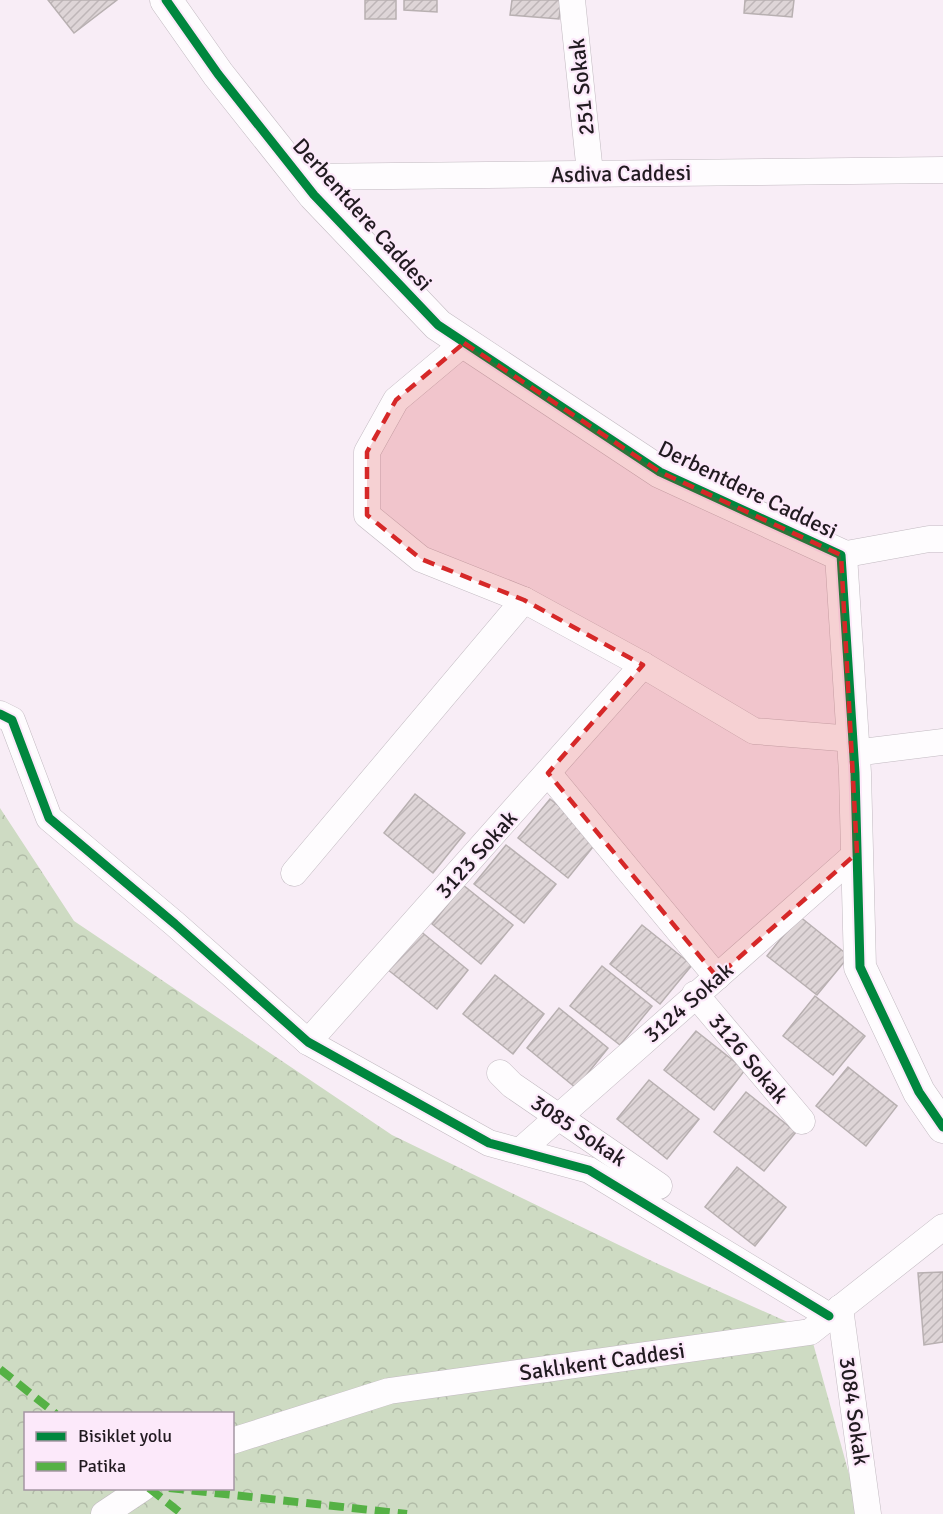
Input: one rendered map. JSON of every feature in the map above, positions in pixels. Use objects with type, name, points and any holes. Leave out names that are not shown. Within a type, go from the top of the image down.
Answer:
[{"type":"street","name":"Derbentdere Caddesi","points":[[166,0],[218,74],[314,195],[438,325],[660,472],[841,555],[853,746],[860,967],[919,1092],[943,1127]]},
{"type":"street","name":"251 Sokak","points":[[572,0],[590,174]]},
{"type":"street","name":"Asdiva Caddesi","points":[[299,177],[943,170]]},
{"type":"street","points":[[464,343],[396,400],[390,410],[367,452],[367,515],[421,559],[524,600],[644,665],[754,731],[853,746],[943,742]]},
{"type":"street","points":[[841,555],[929,539],[943,539]]},
{"type":"street","points":[[294,873],[524,600]]},
{"type":"street","name":"3123 Sokak","points":[[308,1042],[644,665]]},
{"type":"street","points":[[0,714],[12,720],[49,818],[175,924],[308,1042],[489,1143],[589,1170],[835,1312]]},
{"type":"street","points":[[548,774],[717,977]]},
{"type":"street","name":"3124 Sokak","points":[[520,1151],[857,853]]},
{"type":"street","name":"3126 Sokak","points":[[695,994],[802,1121]]},
{"type":"street","name":"3085 Sokak","points":[[500,1073],[512,1085],[659,1186]]},
{"type":"street","name":"Saklıkent Caddesi","points":[[234,1440],[389,1390],[810,1332],[943,1227]]},
{"type":"street","name":"3084 Sokak","points":[[835,1312],[868,1514]]},
{"type":"street","points":[[104,1514],[140,1490]]},
{"type":"highlighted area","points":[[464,343],[660,472],[841,555],[857,853],[717,977],[548,773],[643,665],[524,600],[421,559],[367,515],[367,452],[396,400]]},
{"type":"green space","points":[[0,808],[74,921],[392,1135],[656,1263],[810,1332],[860,1514],[0,1514]]},
{"type":"building","points":[[48,0],[117,0],[74,33]]},
{"type":"building","points":[[365,0],[396,0],[396,19],[365,19]]},
{"type":"building","points":[[404,0],[437,0],[437,12],[404,10]]},
{"type":"building","points":[[512,0],[561,0],[559,19],[510,15]]},
{"type":"building","points":[[745,0],[794,0],[792,17],[744,13]]},
{"type":"building","points":[[415,794],[465,833],[433,873],[384,833]]},
{"type":"building","points":[[550,799],[600,838],[568,878],[518,838]]},
{"type":"building","points":[[506,845],[556,884],[524,923],[474,884]]},
{"type":"building","points":[[463,885],[513,925],[481,964],[432,924]]},
{"type":"building","points":[[799,916],[849,956],[817,995],[767,956]]},
{"type":"building","points":[[642,925],[692,965],[660,1004],[610,964]]},
{"type":"building","points":[[419,930],[468,970],[437,1009],[387,969]]},
{"type":"building","points":[[602,966],[652,1006],[620,1045],[570,1006]]},
{"type":"building","points":[[495,975],[544,1014],[513,1054],[463,1014]]},
{"type":"building","points":[[815,996],[865,1036],[833,1075],[783,1036]]},
{"type":"building","points":[[559,1008],[608,1048],[576,1088],[527,1048]]},
{"type":"building","points":[[696,1031],[745,1070],[714,1110],[664,1070]]},
{"type":"building","points":[[848,1067],[897,1106],[866,1146],[816,1106]]},
{"type":"building","points":[[649,1080],[699,1119],[667,1159],[617,1119]]},
{"type":"building","points":[[746,1092],[796,1132],[764,1171],[714,1132]]},
{"type":"building","points":[[737,1167],[786,1207],[755,1246],[705,1207]]},
{"type":"building","points":[[943,1272],[943,1342],[924,1345],[918,1273]]},
{"type":"marked path","points":[[0,1369],[54,1412]]},
{"type":"marked path","points":[[152,1490],[182,1514]]},
{"type":"marked path","points":[[187,1490],[407,1514]]},
{"type":"cycle path","points":[[166,0],[218,74],[314,195],[438,325],[660,472],[841,555],[855,773],[860,967],[919,1092],[943,1127]]},
{"type":"cycle path","points":[[0,714],[12,720],[49,818],[175,924],[308,1042],[489,1143],[589,1170],[829,1316]]}]
